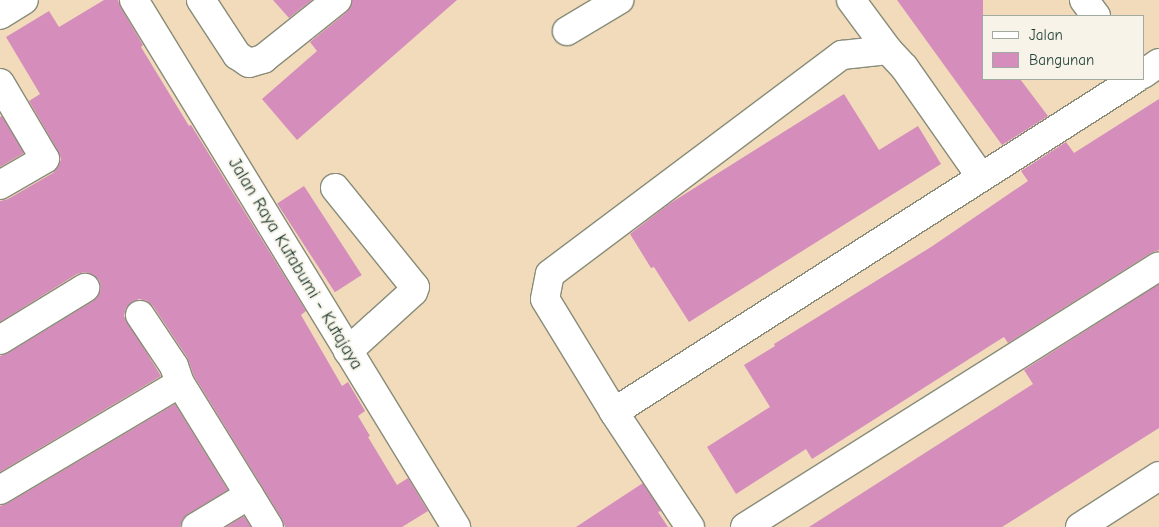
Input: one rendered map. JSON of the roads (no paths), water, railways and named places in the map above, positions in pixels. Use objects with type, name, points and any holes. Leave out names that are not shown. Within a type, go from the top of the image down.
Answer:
[{"type":"street","points":[[0,15],[24,0]]},
{"type":"street","name":"Jalan Raya Kutabumi - Kutajaya","points":[[134,0],[348,351],[445,522]]},
{"type":"street","points":[[201,0],[237,55],[249,63],[263,59],[337,0]]},
{"type":"street","points":[[568,31],[619,0]]},
{"type":"street","points":[[851,0],[888,50],[904,67],[981,177]]},
{"type":"street","points":[[1084,0],[1095,15]]},
{"type":"street","points":[[690,527],[614,412],[545,299],[550,274],[842,55],[888,50]]},
{"type":"street","points":[[1144,73],[1159,63]]},
{"type":"street","points":[[614,412],[1133,80]]},
{"type":"street","points":[[0,83],[44,159],[0,185]]},
{"type":"street","points":[[335,188],[415,287],[413,292],[348,351]]},
{"type":"street","points":[[745,527],[1159,266]]},
{"type":"street","points":[[0,340],[85,288]]},
{"type":"street","points":[[140,316],[174,366],[180,383],[269,527]]},
{"type":"street","points":[[0,490],[180,383]]},
{"type":"street","points":[[1080,527],[1159,476]]},
{"type":"street","points":[[196,527],[249,495]]}]
